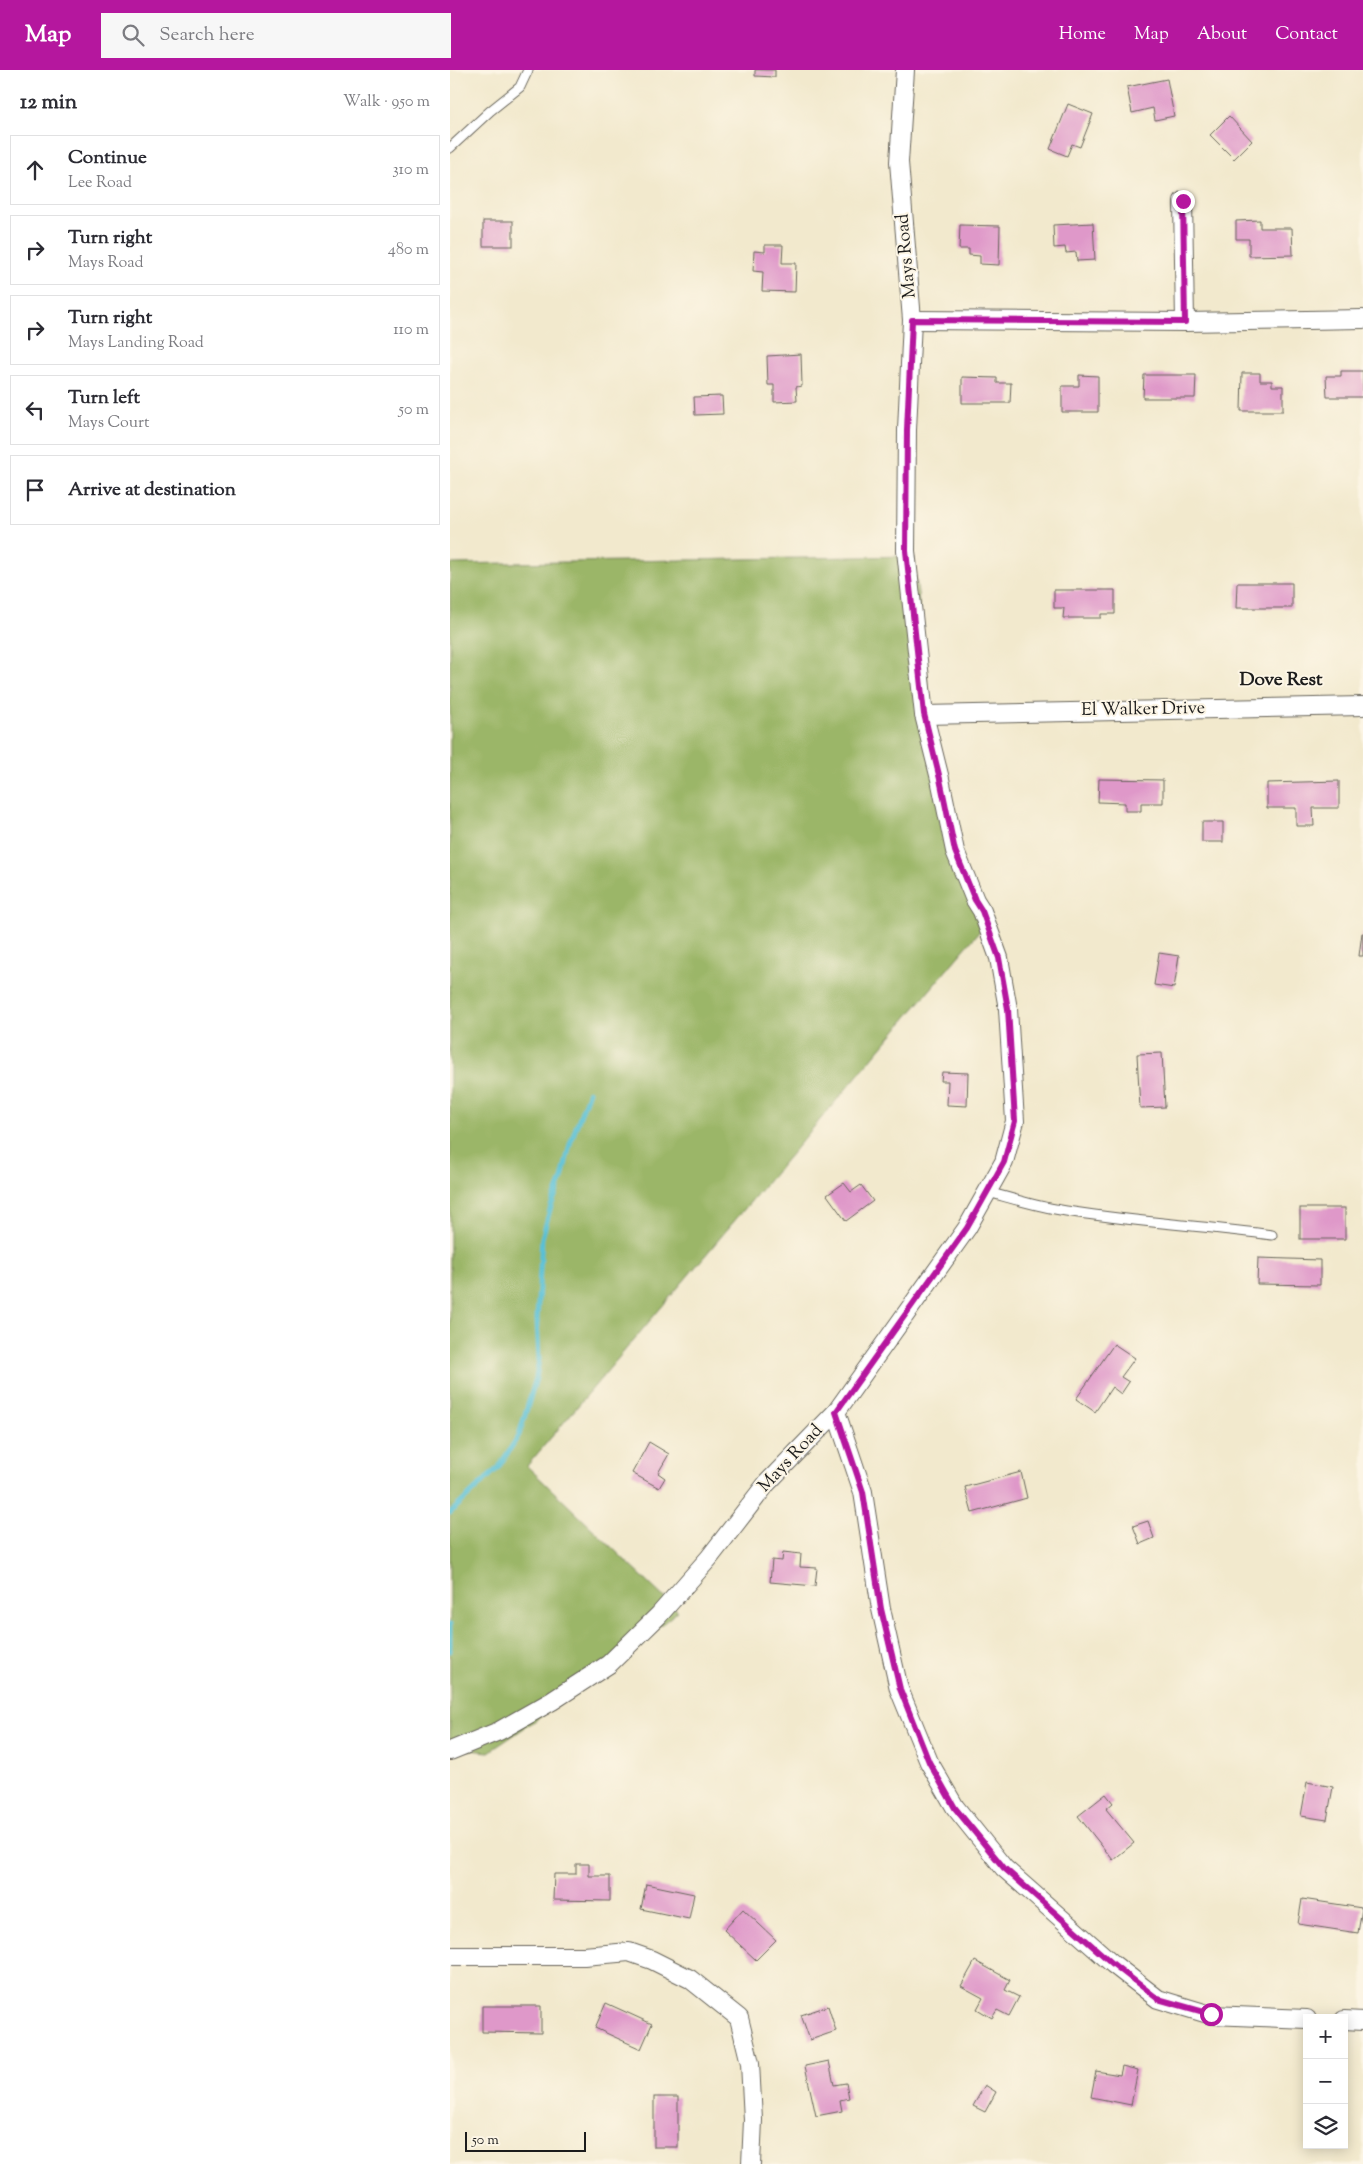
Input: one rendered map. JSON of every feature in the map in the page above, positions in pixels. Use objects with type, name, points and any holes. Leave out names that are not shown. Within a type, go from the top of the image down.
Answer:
[{"type":"street","name":"Mays Road","points":[[450,1751],[499,1731],[552,1701],[609,1664],[659,1615],[709,1558],[767,1483],[836,1412],[967,1228],[1004,1162],[1015,1121],[1008,1009],[999,958],[982,911],[975,900],[955,851],[924,714],[906,551],[907,430],[912,320],[899,162],[905,70]]},
{"type":"street","points":[[1183,201],[1185,322]]},
{"type":"street","points":[[912,320],[1185,322],[1363,319]]},
{"type":"street","name":"El Walker Drive","points":[[924,714],[1363,706]]},
{"type":"street","points":[[836,1412],[863,1492],[881,1609],[900,1689],[929,1762],[955,1808],[1004,1868],[1113,1964],[1158,1999],[1211,2014],[1303,2019]]},
{"type":"street","points":[[450,1956],[584,1956],[630,1952],[652,1960],[690,1979],[739,2018],[750,2063],[753,2120],[751,2164]]},
{"type":"street","points":[[1348,2020],[1363,2021]]},
{"type":"lane","points":[[450,148],[490,111],[520,87],[528,70]]},
{"type":"lane","points":[[988,1192],[1054,1209],[1132,1220],[1216,1227],[1272,1235]]},
{"type":"green space","points":[[914,556],[940,800],[984,926],[527,1466],[678,1611],[584,1687],[489,1752],[450,1748],[450,564]]},
{"type":"building","points":[[755,70],[775,70],[775,77],[755,76]]},
{"type":"building","points":[[1167,79],[1174,116],[1155,120],[1153,108],[1132,113],[1127,87]]},
{"type":"building","points":[[1068,104],[1093,114],[1080,147],[1072,144],[1067,156],[1050,149]]},
{"type":"building","points":[[1229,116],[1252,141],[1234,159],[1210,135]]},
{"type":"building","points":[[1260,220],[1260,228],[1292,228],[1293,255],[1249,256],[1249,239],[1236,239],[1236,221]]},
{"type":"building","points":[[483,221],[513,221],[513,246],[483,246]]},
{"type":"building","points":[[1093,223],[1095,260],[1077,261],[1076,252],[1066,253],[1065,247],[1054,248],[1053,225]]},
{"type":"building","points":[[960,225],[1000,226],[999,265],[980,264],[980,256],[969,255],[969,249],[959,249]]},
{"type":"building","points":[[765,245],[783,245],[782,263],[796,263],[795,292],[762,291],[763,272],[753,271],[754,251],[765,252]]},
{"type":"building","points":[[801,354],[802,386],[796,387],[797,401],[774,402],[774,385],[768,385],[767,356]]},
{"type":"building","points":[[1341,371],[1363,371],[1363,397],[1327,397],[1326,376],[1341,376]]},
{"type":"building","points":[[1242,373],[1260,373],[1260,381],[1272,381],[1272,386],[1283,386],[1283,411],[1241,411]]},
{"type":"building","points":[[1079,375],[1098,376],[1098,412],[1062,412],[1062,386],[1079,386]]},
{"type":"building","points":[[1144,375],[1196,375],[1195,398],[1143,398]]},
{"type":"building","points":[[962,377],[997,378],[997,383],[1011,383],[1010,403],[962,403]]},
{"type":"building","points":[[722,396],[723,414],[695,415],[694,397]]},
{"type":"building","points":[[1237,583],[1292,583],[1292,608],[1236,608]]},
{"type":"building","points":[[1054,590],[1115,590],[1115,614],[1101,614],[1101,618],[1063,618],[1064,608],[1054,608]]},
{"type":"building","points":[[1099,779],[1163,780],[1163,803],[1141,803],[1141,811],[1125,811],[1125,803],[1098,802]]},
{"type":"building","points":[[1339,781],[1339,808],[1313,808],[1314,826],[1296,826],[1296,808],[1267,808],[1267,783]]},
{"type":"building","points":[[1202,822],[1223,822],[1223,842],[1202,842]]},
{"type":"building","points":[[1362,933],[1363,956],[1359,956]]},
{"type":"building","points":[[1159,953],[1179,956],[1174,988],[1154,985]]},
{"type":"building","points":[[1162,1053],[1165,1107],[1140,1108],[1137,1054]]},
{"type":"building","points":[[942,1072],[968,1073],[967,1106],[947,1105],[948,1081],[941,1081]]},
{"type":"building","points":[[844,1183],[851,1192],[861,1185],[873,1201],[846,1221],[827,1195]]},
{"type":"building","points":[[1300,1208],[1345,1208],[1345,1239],[1300,1239]]},
{"type":"building","points":[[1258,1258],[1320,1260],[1320,1285],[1257,1284]]},
{"type":"building","points":[[1114,1344],[1135,1358],[1121,1377],[1129,1382],[1121,1394],[1112,1387],[1095,1412],[1076,1399]]},
{"type":"building","points":[[649,1442],[669,1454],[658,1473],[665,1478],[659,1488],[632,1473]]},
{"type":"building","points":[[1021,1472],[1027,1498],[972,1513],[965,1487]]},
{"type":"building","points":[[1148,1521],[1154,1538],[1140,1544],[1133,1526]]},
{"type":"building","points":[[783,1552],[801,1554],[800,1567],[817,1568],[815,1586],[770,1582],[772,1560],[782,1561]]},
{"type":"building","points":[[1307,1782],[1333,1787],[1327,1820],[1301,1816]]},
{"type":"building","points":[[1106,1794],[1113,1803],[1106,1809],[1134,1843],[1113,1860],[1078,1816]]},
{"type":"building","points":[[576,1864],[589,1864],[589,1876],[610,1876],[610,1901],[553,1900],[554,1874],[576,1874]]},
{"type":"building","points":[[646,1884],[694,1894],[689,1919],[641,1909]]},
{"type":"building","points":[[1302,1899],[1362,1908],[1358,1933],[1298,1924]]},
{"type":"building","points":[[743,1909],[776,1940],[756,1960],[724,1930]]},
{"type":"building","points":[[975,1961],[1010,1980],[1005,1990],[1019,1997],[1009,2016],[997,2010],[992,2018],[977,2009],[983,1998],[961,1986]]},
{"type":"building","points":[[606,2003],[652,2024],[641,2049],[595,2028]]},
{"type":"building","points":[[482,2006],[541,2006],[541,2033],[482,2032]]},
{"type":"building","points":[[828,2006],[836,2031],[810,2040],[801,2015]]},
{"type":"building","points":[[829,2061],[834,2085],[846,2083],[849,2098],[840,2100],[842,2111],[816,2116],[805,2066]]},
{"type":"building","points":[[1122,2066],[1138,2070],[1131,2105],[1091,2097],[1096,2071],[1120,2075]]},
{"type":"building","points":[[985,2085],[996,2092],[985,2112],[973,2106]]},
{"type":"building","points":[[654,2097],[678,2097],[678,2147],[654,2147]]},
{"type":"waterway","points":[[450,1513],[498,1468],[519,1435],[536,1378],[539,1359],[537,1319],[542,1238],[551,1206],[562,1179],[570,1144],[589,1091]]},
{"type":"waterway","points":[[450,1625],[450,1651]]},
{"type":"district","name":"Dove Rest","points":[[1281,680]]},
{"type":"route","points":[[1183,201],[1185,322],[912,320],[907,430],[906,551],[924,714],[955,851],[975,900],[982,911],[999,958],[1008,1009],[1015,1121],[1004,1162],[967,1228],[836,1412],[863,1492],[881,1609],[900,1689],[929,1762],[955,1808],[1004,1868],[1113,1964],[1158,1999],[1211,2014]]}]
